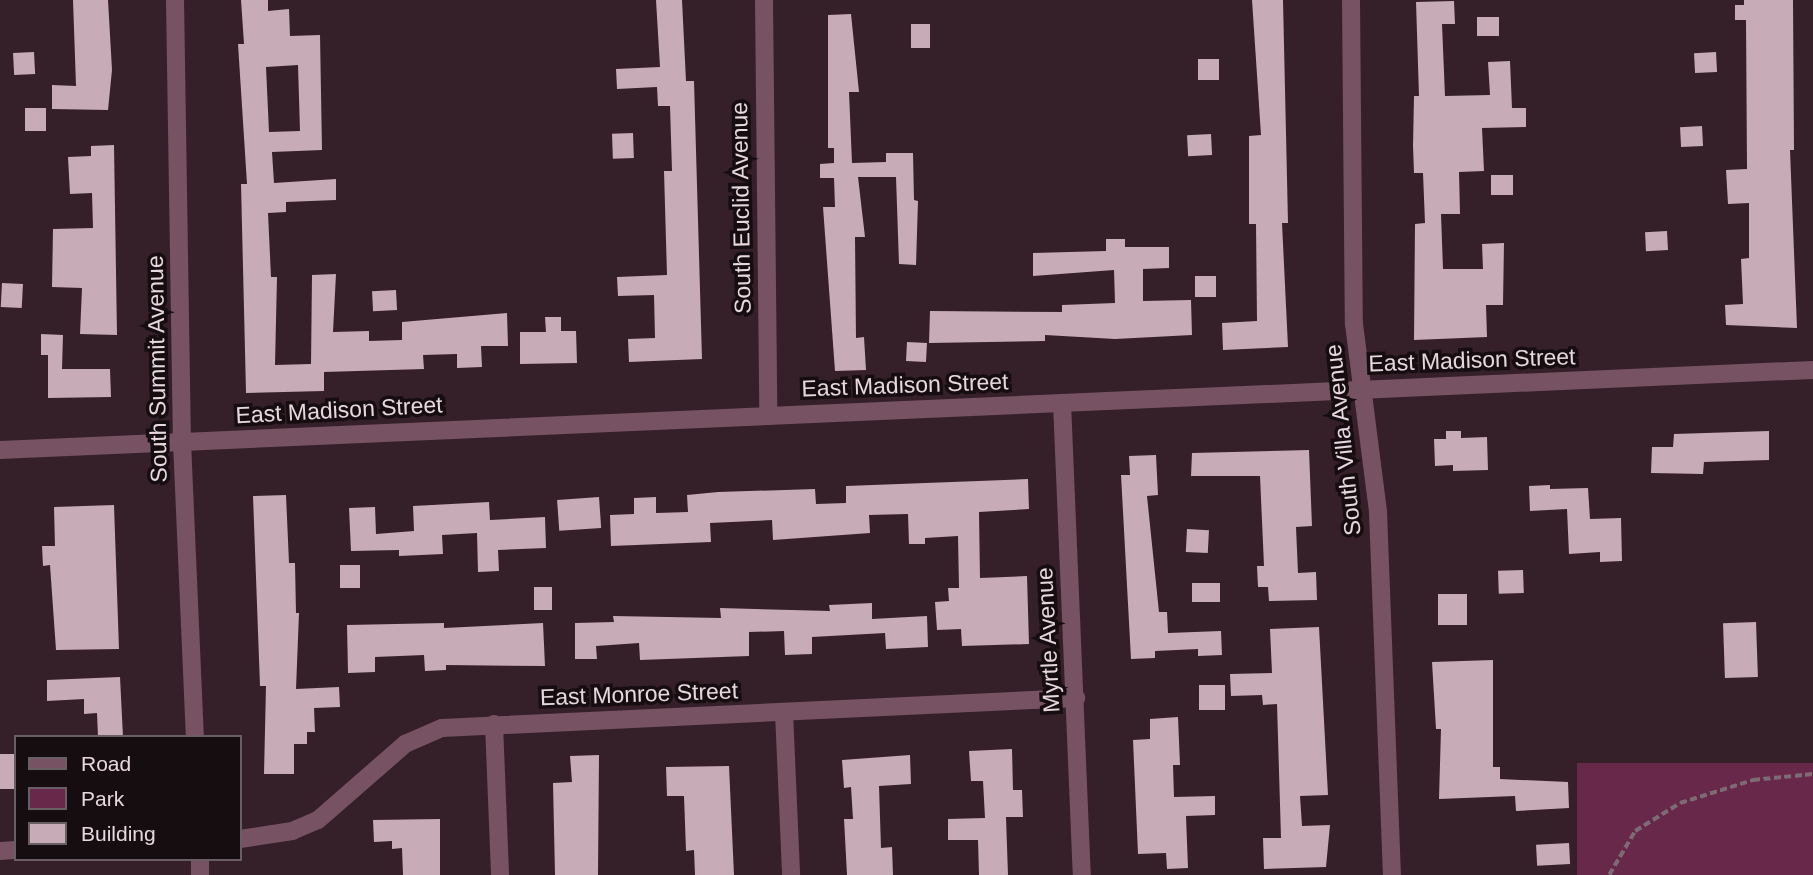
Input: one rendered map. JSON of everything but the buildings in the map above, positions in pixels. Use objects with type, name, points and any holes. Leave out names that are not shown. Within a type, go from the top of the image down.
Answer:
[{"type":"street","name":"South Summit Avenue","points":[[175,0],[182,442],[195,735]]},
{"type":"street","name":"South Euclid Avenue","points":[[764,0],[768,416]]},
{"type":"street","name":"South Villa Avenue","points":[[1351,0],[1354,324],[1378,512],[1392,875]]},
{"type":"street","name":"East Madison Street","points":[[0,450],[1813,370]]},
{"type":"street","name":"Myrtle Avenue","points":[[1062,403],[1082,875]]},
{"type":"street","name":"East Monroe Street","points":[[242,839],[282,833],[318,820],[387,758],[425,734],[494,724],[1076,698]]},
{"type":"street","points":[[784,712],[791,875]]},
{"type":"street","points":[[494,724],[500,875]]},
{"type":"path","points":[[1609,875],[1635,831],[1680,803],[1753,780],[1813,774]]},
{"type":"green space","points":[[1577,763],[1813,763],[1813,875],[1577,875]]}]
